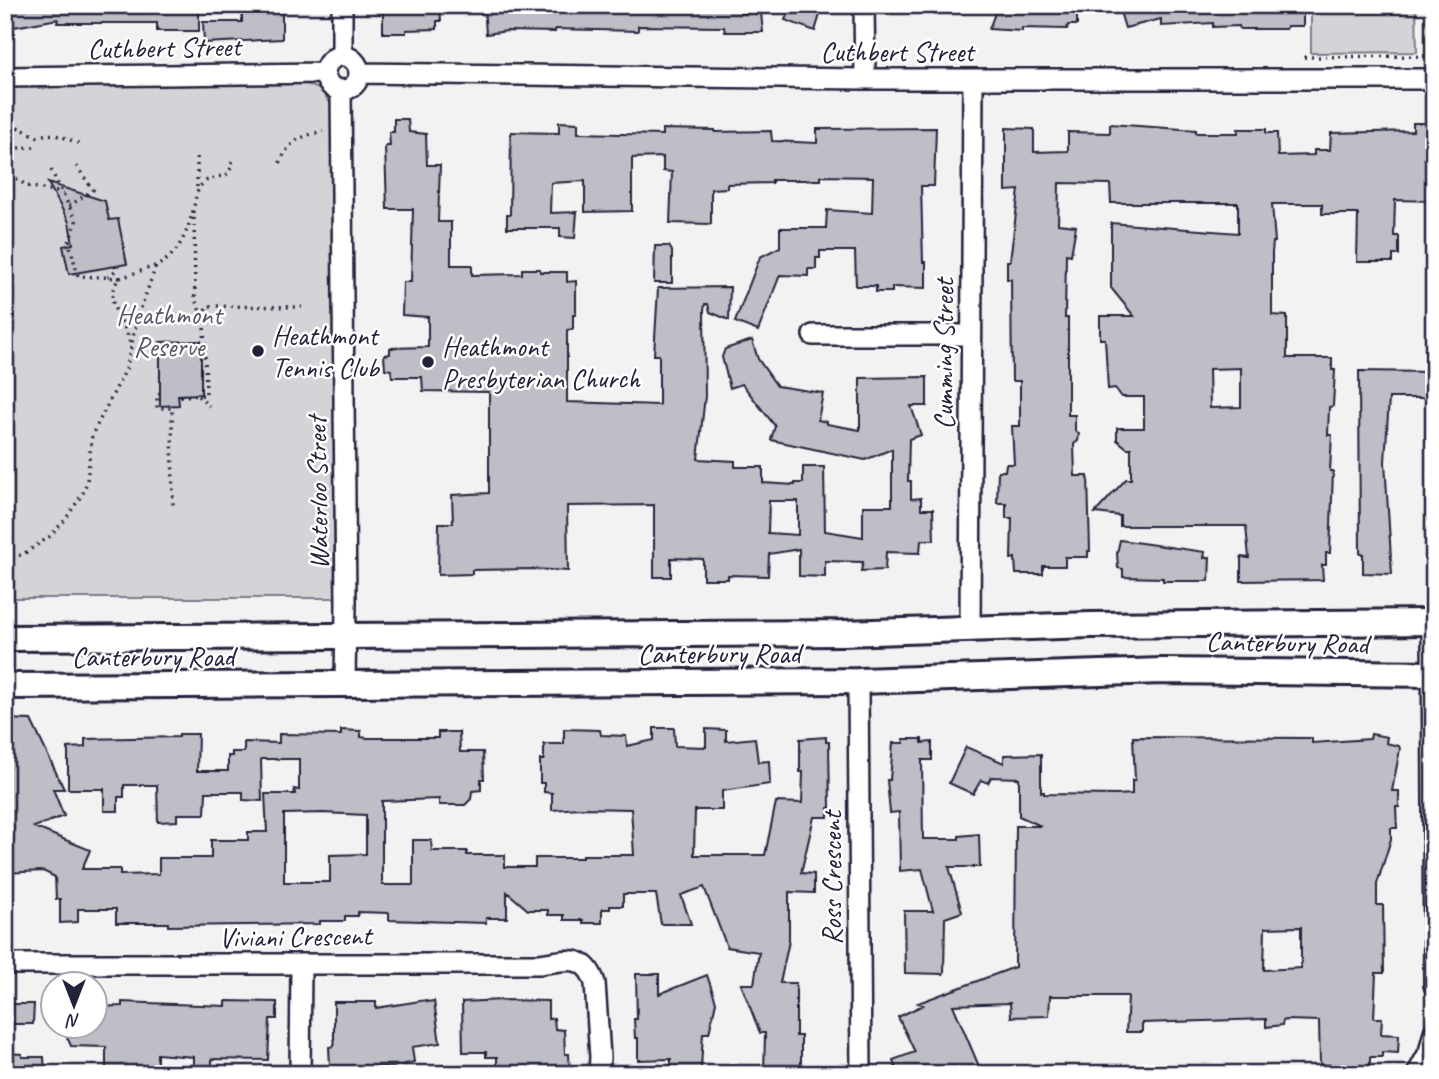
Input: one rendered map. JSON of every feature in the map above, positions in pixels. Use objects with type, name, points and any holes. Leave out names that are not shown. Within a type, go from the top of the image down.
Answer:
[{"type":"main road","name":"Canterbury Road","points":[[5,638],[830,633],[1214,623],[1433,622]]},
{"type":"main road","name":"Canterbury Road","points":[[5,686],[858,681],[1162,671],[1433,674]]},
{"type":"street","points":[[342,5],[342,56]]},
{"type":"street","points":[[864,5],[864,79]]},
{"type":"street","points":[[342,56],[354,61],[359,74],[354,86],[341,91],[329,86],[324,73],[329,61],[342,56]]},
{"type":"street","name":"Cuthbert Street","points":[[5,77],[324,73]]},
{"type":"street","name":"Cuthbert Street","points":[[359,74],[864,79],[1434,79]]},
{"type":"street","name":"Cumming Street","points":[[970,629],[974,79]]},
{"type":"street","name":"Waterloo Street","points":[[341,91],[345,685]]},
{"type":"street","points":[[813,335],[971,335]]},
{"type":"street","points":[[1433,622],[1434,985]]},
{"type":"street","name":"Ross Crescent","points":[[858,681],[861,1074]]},
{"type":"street","name":"Viviani Crescent","points":[[5,964],[539,964],[570,960],[585,963],[595,983],[599,1074]]},
{"type":"street","points":[[300,1074],[301,965]]},
{"type":"street","points":[[1417,1074],[1429,1052],[1434,1032]]},
{"type":"path","points":[[1304,57],[1434,56]]},
{"type":"path","points":[[5,121],[38,138],[43,134],[57,135],[80,144]]},
{"type":"path","points":[[280,163],[285,152],[297,139],[325,128]]},
{"type":"path","points":[[5,153],[19,148],[35,148]]},
{"type":"path","points":[[180,396],[206,395],[205,341],[202,316],[195,300],[194,209],[197,157]]},
{"type":"path","points":[[197,192],[206,181],[228,174],[231,171],[232,159]]},
{"type":"path","points":[[69,206],[93,190],[76,165]]},
{"type":"path","points":[[5,170],[27,186],[63,193]]},
{"type":"path","points":[[51,170],[76,221],[69,242],[78,276],[120,278],[156,266],[177,251],[194,209]]},
{"type":"path","points":[[105,279],[114,274],[115,265]]},
{"type":"path","points":[[5,557],[22,555],[49,537],[65,520],[83,492],[87,481],[92,435],[123,377],[138,316],[156,266]]},
{"type":"path","points":[[120,278],[113,288],[112,298],[118,317],[128,332],[130,355]]},
{"type":"path","points":[[202,316],[208,306],[302,307]]},
{"type":"path","points":[[160,393],[157,395],[157,408],[172,408],[173,508]]},
{"type":"path","points":[[198,395],[209,406]]},
{"type":"green space","points":[[1311,5],[1416,5],[1417,52],[1311,53]]},
{"type":"green space","name":"Heathmont Reserve","points":[[304,83],[321,90],[331,104],[335,598],[5,598],[5,84]]},
{"type":"building","points":[[9,5],[182,5],[181,11],[199,10],[199,31],[157,31],[157,23],[57,23],[58,19],[14,27]]},
{"type":"building","points":[[242,5],[282,5],[282,39],[204,43],[203,22],[242,22]]},
{"type":"building","points":[[383,5],[440,5],[441,21],[437,21],[437,29],[383,33]]},
{"type":"building","points":[[484,5],[741,5],[741,13],[761,13],[763,32],[725,32],[724,27],[638,26],[638,31],[555,29],[555,32],[507,31],[486,34]]},
{"type":"building","points":[[791,5],[823,5],[815,31],[785,20]]},
{"type":"building","points":[[998,5],[1077,5],[1077,25],[1068,25],[1067,29],[989,29]]},
{"type":"building","points":[[1118,5],[1303,5],[1303,26],[1287,26],[1286,29],[1240,29],[1239,26],[1213,27],[1213,23],[1161,26],[1161,19],[1125,28]]},
{"type":"building","points":[[394,119],[408,119],[409,132],[426,134],[427,165],[440,165],[438,222],[451,222],[451,265],[472,265],[472,275],[522,274],[522,269],[567,272],[567,282],[576,281],[576,315],[573,315],[573,329],[567,330],[567,402],[659,405],[659,355],[654,355],[658,288],[730,287],[729,320],[710,312],[708,304],[705,304],[705,396],[698,459],[735,461],[735,467],[763,467],[763,483],[803,483],[803,467],[824,467],[825,531],[863,537],[863,506],[892,506],[892,449],[865,460],[771,440],[775,426],[742,384],[730,388],[722,357],[725,349],[752,340],[758,359],[777,386],[823,393],[818,420],[860,430],[860,378],[927,377],[927,406],[911,406],[921,435],[909,439],[908,481],[911,481],[911,499],[921,498],[921,509],[933,509],[934,540],[921,540],[920,553],[886,552],[885,570],[861,571],[863,562],[825,561],[825,577],[799,576],[799,549],[769,554],[768,576],[728,575],[728,579],[703,579],[703,559],[671,558],[671,577],[654,577],[654,505],[567,506],[568,571],[472,570],[472,574],[438,575],[439,523],[453,523],[452,495],[489,493],[489,392],[423,391],[422,377],[392,377],[391,370],[385,369],[384,355],[390,354],[390,348],[428,347],[428,317],[402,315],[403,282],[411,282],[413,209],[387,209],[385,146],[390,146],[389,132],[394,132]],"holes":[[[769,501],[798,501],[798,535],[768,533]]]},
{"type":"building","points":[[559,122],[578,123],[578,133],[662,135],[662,129],[771,131],[772,141],[817,143],[817,129],[936,128],[934,186],[921,186],[926,288],[892,287],[892,292],[876,292],[876,286],[856,286],[855,251],[820,251],[820,258],[816,258],[816,269],[808,269],[808,276],[780,275],[758,331],[735,322],[760,257],[780,247],[780,228],[826,228],[827,210],[872,213],[873,177],[821,176],[821,180],[727,184],[727,188],[711,189],[711,224],[670,223],[672,172],[663,171],[663,157],[632,158],[632,211],[585,212],[585,181],[551,183],[550,213],[577,212],[575,238],[560,237],[560,228],[507,228],[507,215],[510,215],[511,132],[559,133]]},
{"type":"building","points":[[1413,123],[1434,123],[1434,201],[1395,200],[1394,236],[1399,236],[1399,255],[1393,255],[1393,262],[1357,262],[1358,214],[1322,214],[1322,204],[1272,204],[1275,242],[1272,253],[1272,315],[1287,316],[1287,358],[1332,358],[1332,370],[1335,370],[1328,435],[1332,435],[1330,471],[1333,471],[1330,553],[1326,553],[1326,565],[1322,565],[1323,580],[1241,581],[1241,557],[1249,558],[1246,526],[1120,526],[1120,516],[1095,513],[1126,479],[1131,479],[1131,448],[1117,440],[1117,428],[1144,428],[1144,397],[1122,397],[1115,388],[1108,389],[1105,339],[1100,339],[1100,316],[1134,316],[1111,288],[1111,223],[1238,233],[1238,203],[1111,203],[1110,184],[1059,183],[1058,224],[1076,226],[1071,255],[1066,254],[1068,415],[1075,415],[1075,430],[1079,434],[1078,441],[1074,444],[1075,476],[1088,476],[1090,551],[1088,557],[1065,557],[1065,566],[1043,566],[1043,574],[1016,574],[1015,558],[1011,559],[1012,518],[1006,518],[1006,503],[997,503],[998,471],[1005,471],[1006,464],[1014,464],[1012,426],[1020,426],[1020,381],[1012,381],[1011,279],[1007,279],[1007,261],[1010,261],[1019,190],[1006,191],[1006,128],[1034,129],[1034,152],[1068,151],[1068,132],[1110,133],[1110,124],[1196,130],[1196,133],[1238,133],[1238,129],[1266,129],[1266,133],[1277,133],[1278,156],[1314,155],[1314,150],[1330,150],[1331,133],[1413,131]],"holes":[[[1241,368],[1241,407],[1210,408],[1209,369]]]},
{"type":"building","points":[[48,183],[105,201],[109,220],[118,219],[127,264],[69,274],[63,246],[73,244],[69,222]]},
{"type":"building","points":[[655,246],[669,246],[672,251],[672,283],[654,283]]},
{"type":"building","points":[[201,341],[201,394],[178,395],[179,405],[160,406],[160,342]]},
{"type":"building","points":[[1359,371],[1434,372],[1434,398],[1389,398],[1385,462],[1392,574],[1363,573],[1363,554],[1360,554]]},
{"type":"building","points":[[1120,540],[1205,552],[1204,558],[1210,557],[1209,581],[1163,581],[1163,578],[1123,577],[1123,569],[1118,568]]},
{"type":"building","points":[[5,719],[31,720],[64,789],[53,789],[64,816],[34,827],[90,850],[82,869],[120,869],[120,875],[159,874],[159,858],[211,858],[211,840],[248,840],[248,832],[267,832],[265,794],[295,794],[294,789],[299,790],[299,759],[261,759],[262,801],[243,800],[243,792],[206,792],[205,814],[177,814],[177,821],[158,822],[157,785],[124,785],[124,797],[118,797],[118,811],[104,811],[104,789],[68,789],[68,748],[85,747],[85,739],[179,737],[179,734],[198,734],[197,771],[228,771],[228,756],[232,756],[232,752],[244,752],[244,742],[279,743],[279,734],[341,735],[341,730],[361,731],[361,737],[367,738],[438,738],[438,732],[459,732],[460,752],[483,752],[484,779],[481,779],[481,790],[472,791],[471,799],[465,805],[439,805],[439,799],[382,801],[382,885],[413,885],[413,840],[431,840],[432,851],[505,855],[505,867],[535,867],[535,858],[634,855],[631,809],[552,810],[552,793],[544,792],[544,783],[540,783],[540,760],[544,760],[544,744],[564,744],[564,729],[600,730],[601,735],[626,736],[627,746],[654,740],[654,728],[674,728],[675,746],[706,747],[706,729],[726,730],[726,741],[755,738],[758,762],[769,761],[770,784],[722,791],[722,810],[695,810],[694,855],[765,855],[776,802],[802,803],[800,739],[826,737],[826,742],[829,742],[830,808],[828,817],[814,817],[801,873],[814,874],[814,893],[789,892],[789,941],[780,983],[796,983],[796,1036],[801,1036],[801,1074],[764,1074],[765,1033],[760,1033],[741,984],[754,984],[759,952],[727,947],[704,887],[681,895],[691,924],[661,924],[656,894],[623,894],[623,906],[602,909],[602,923],[583,923],[583,920],[564,920],[564,915],[548,915],[548,910],[528,910],[507,892],[507,918],[486,918],[486,923],[389,920],[389,913],[358,912],[358,916],[345,916],[345,921],[320,921],[320,924],[168,926],[168,923],[116,923],[116,909],[78,909],[78,922],[60,923],[60,899],[56,899],[55,877],[43,871],[5,873]],"holes":[[[284,814],[366,815],[366,854],[330,855],[330,882],[284,882]]]},
{"type":"building","points":[[1371,734],[1387,737],[1386,743],[1399,746],[1400,749],[1392,791],[1399,791],[1399,807],[1396,807],[1397,828],[1391,828],[1391,839],[1377,884],[1377,905],[1383,905],[1384,973],[1376,973],[1374,1018],[1382,1018],[1381,1034],[1399,1035],[1398,1053],[1382,1052],[1382,1057],[1370,1057],[1370,1074],[1341,1074],[1341,1065],[1320,1065],[1319,1021],[1286,1020],[1282,1025],[1266,1027],[1266,1019],[1142,1023],[1142,1032],[1126,1032],[1128,996],[1050,996],[1049,1016],[1011,1017],[1010,1003],[953,1005],[981,1071],[975,1071],[975,1074],[898,1074],[893,1060],[915,1052],[898,1017],[923,1005],[918,1003],[1015,967],[1016,826],[1041,826],[1019,816],[1019,778],[991,777],[988,783],[981,780],[973,794],[949,783],[966,747],[1004,763],[1004,755],[1041,754],[1041,792],[1044,794],[1117,795],[1132,794],[1132,780],[1135,780],[1133,737],[1312,738],[1312,743],[1370,739]],"holes":[[[1301,927],[1301,968],[1264,970],[1265,928]]]},
{"type":"building","points":[[903,739],[932,742],[932,760],[922,760],[923,839],[959,839],[959,836],[979,834],[980,867],[949,867],[962,912],[945,918],[944,974],[905,973],[904,911],[933,911],[922,869],[900,871],[899,812],[890,813],[887,780],[890,780],[893,743],[904,743]]},
{"type":"building","points":[[636,974],[659,974],[659,994],[707,975],[716,1002],[709,1033],[703,1033],[701,1069],[671,1070],[671,1059],[638,1060],[638,1038],[635,1038],[634,1019],[637,1019]]},
{"type":"building","points":[[226,1001],[277,1002],[277,1019],[270,1019],[268,1060],[212,1059],[212,1070],[194,1069],[194,1057],[157,1054],[157,1074],[106,1074],[106,1047],[71,1046],[68,1040],[108,1040],[108,1006],[122,1006],[122,1002],[226,1006]]},
{"type":"building","points":[[434,1001],[440,1043],[412,1047],[414,1062],[393,1067],[330,1066],[329,1047],[334,1046],[334,1002],[376,1002],[376,1008]]},
{"type":"building","points":[[548,1001],[548,1019],[554,1018],[555,1029],[564,1030],[565,1054],[569,1054],[570,1074],[497,1073],[497,1057],[486,1057],[486,1052],[463,1052],[462,1002]]},
{"type":"building","points":[[5,1004],[34,1004],[33,1024],[5,1024]]},
{"type":"building","points":[[5,1053],[22,1054],[22,1057],[44,1057],[45,1074],[5,1074]]},
{"type":"place","name":"Heathmont Tennis Club","points":[[258,351]]},
{"type":"place","name":"Heathmont Presbyterian Church","points":[[428,362]]}]
